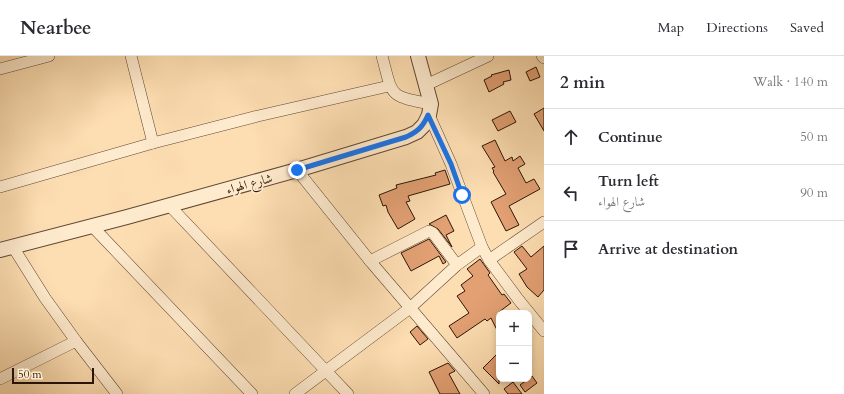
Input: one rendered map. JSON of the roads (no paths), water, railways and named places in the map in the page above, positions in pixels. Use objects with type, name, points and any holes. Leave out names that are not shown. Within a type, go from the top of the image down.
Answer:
[{"type":"street","points":[[0,69],[49,56]]},
{"type":"street","points":[[131,56],[153,143]]},
{"type":"street","points":[[382,56],[389,86],[393,91],[402,98],[430,110]]},
{"type":"street","points":[[418,56],[426,85],[430,110],[482,247],[489,260],[544,331]]},
{"type":"street","points":[[426,85],[488,56]]},
{"type":"street","points":[[0,187],[153,143],[258,116],[389,86]]},
{"type":"street","name":"شارع الهواء","points":[[6,248],[297,170],[406,137],[417,132],[424,124],[430,110]]},
{"type":"street","points":[[297,170],[370,261],[484,394]]},
{"type":"street","points":[[169,205],[348,394]]},
{"type":"street","points":[[489,260],[543,225]]},
{"type":"street","points":[[92,226],[252,394]]},
{"type":"street","points":[[370,261],[429,231],[433,233],[457,266]]},
{"type":"street","points":[[295,394],[410,308],[457,266],[482,247]]},
{"type":"street","points":[[6,248],[117,394]]},
{"type":"street","points":[[0,379],[76,341]]}]
